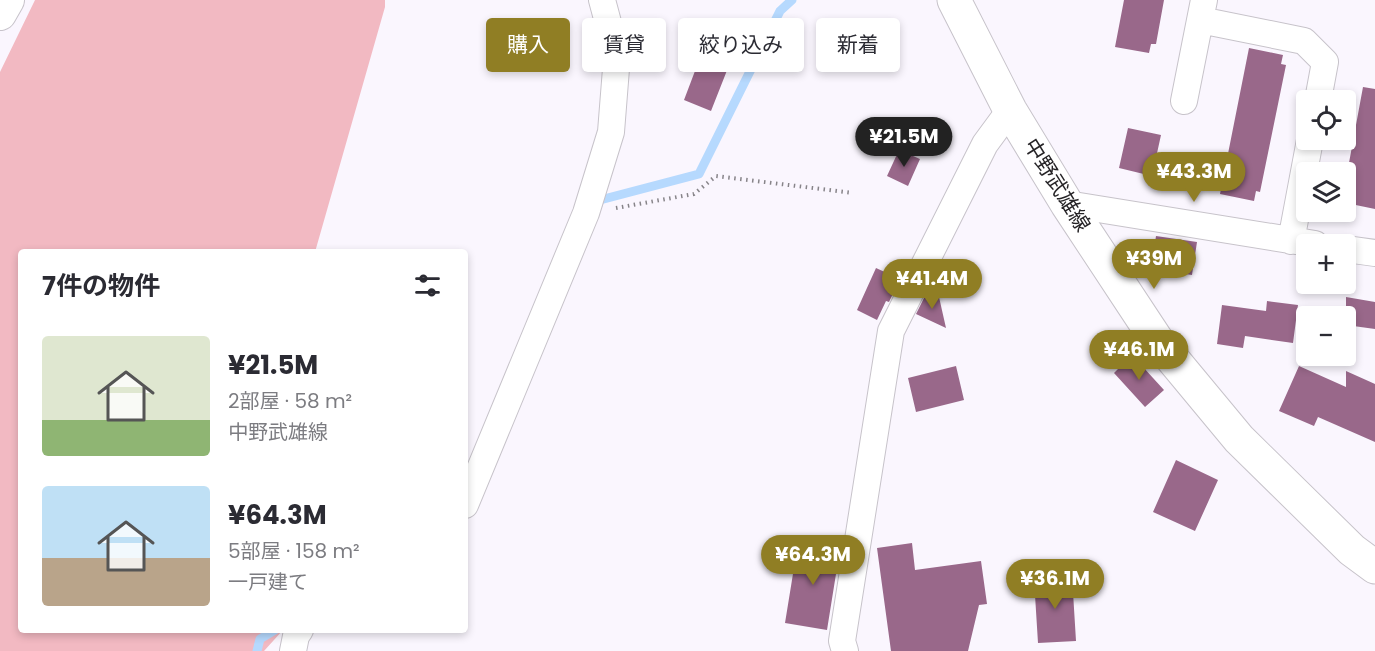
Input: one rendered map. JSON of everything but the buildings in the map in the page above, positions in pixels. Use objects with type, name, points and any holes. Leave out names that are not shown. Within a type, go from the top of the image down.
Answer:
[{"type":"main road","name":"中野武雄線","points":[[954,0],[1010,110],[1067,204],[1156,339],[1239,439],[1352,550],[1375,567]]},
{"type":"street","points":[[0,14],[8,0]]},
{"type":"street","points":[[468,497],[586,213],[611,132],[617,56],[602,0]]},
{"type":"street","points":[[1184,100],[1202,10],[1305,41],[1325,62],[1320,90]]},
{"type":"street","points":[[845,651],[842,641],[891,332],[985,144],[1010,110]]},
{"type":"street","points":[[1304,234],[1309,150]]},
{"type":"street","points":[[1067,204],[1296,242]]},
{"type":"street","points":[[1356,250],[1375,253]]},
{"type":"street","points":[[293,651],[298,633]]},
{"type":"path","points":[[615,208],[694,194],[716,176],[853,193]]},
{"type":"shaded area","points":[[35,0],[385,0],[385,7],[316,249],[18,249],[18,633],[280,633],[264,651],[0,651],[0,72]]},
{"type":"waterway","points":[[597,208],[600,200],[699,174],[780,11],[792,0]]},
{"type":"waterway","points":[[257,651],[260,639],[270,633]]}]
